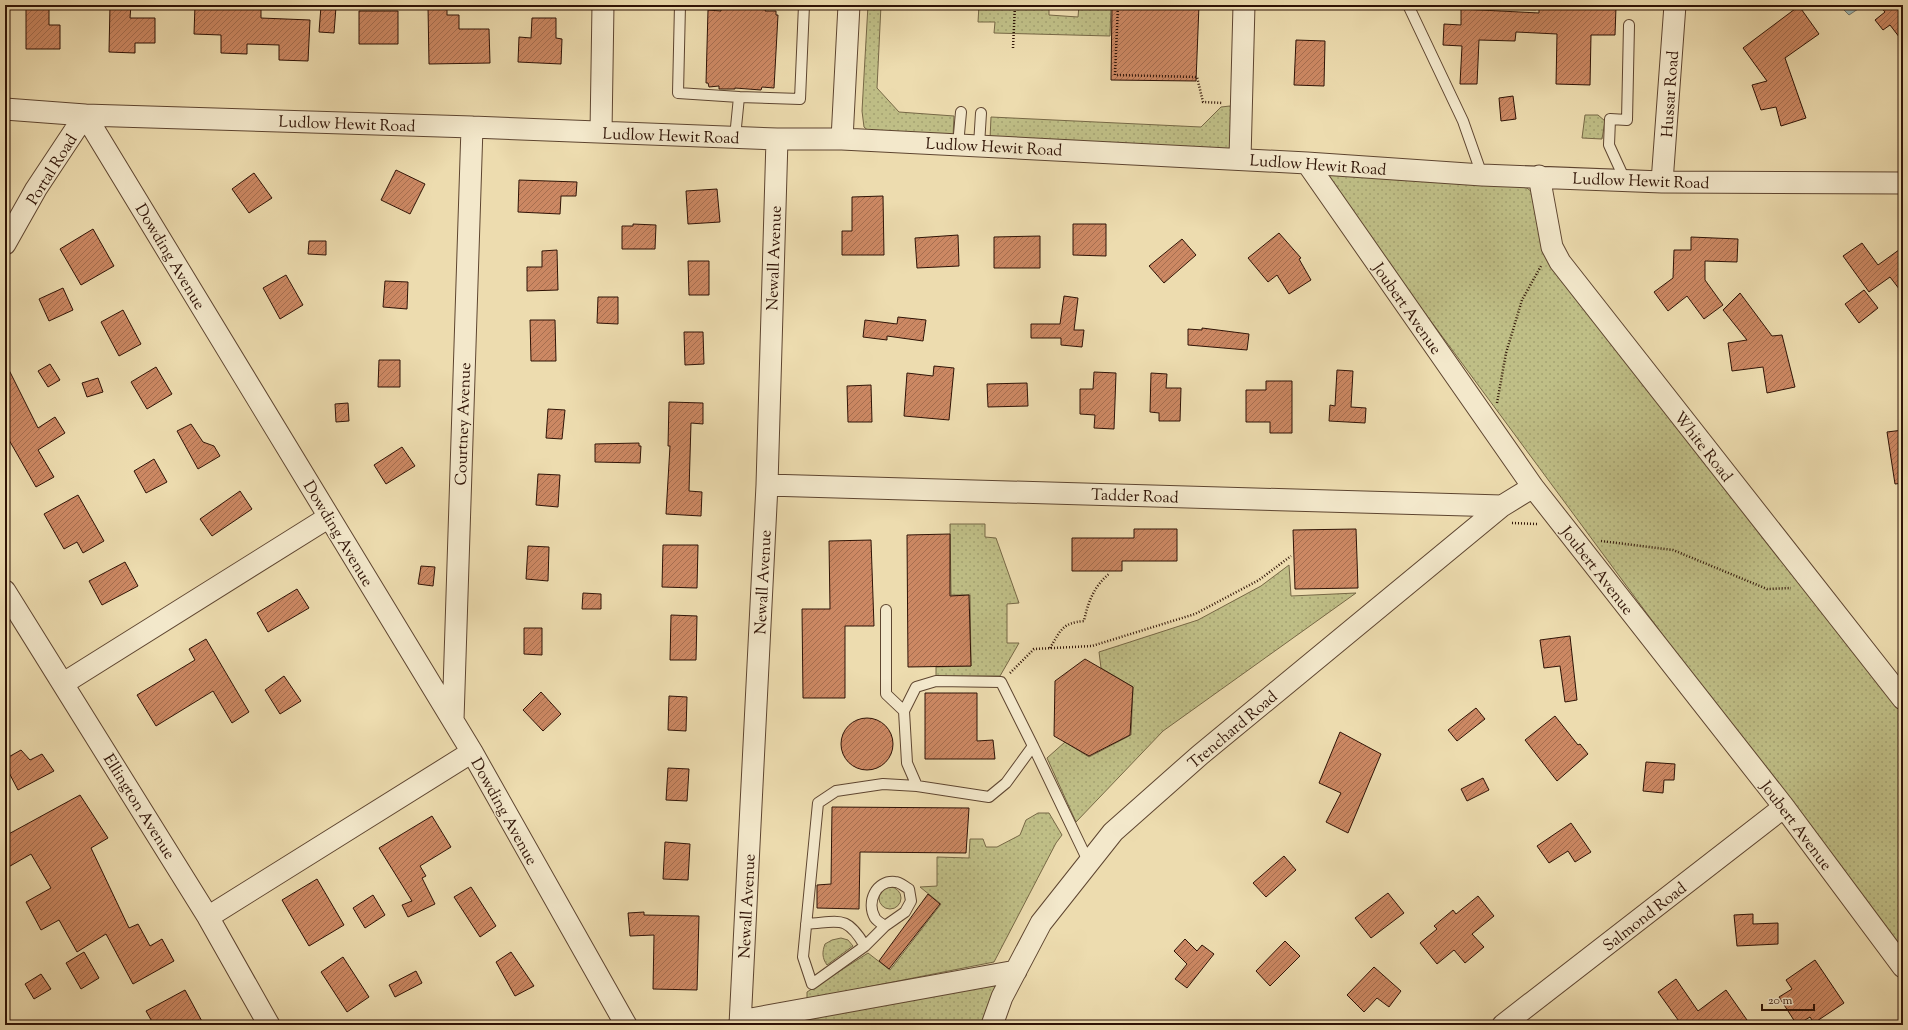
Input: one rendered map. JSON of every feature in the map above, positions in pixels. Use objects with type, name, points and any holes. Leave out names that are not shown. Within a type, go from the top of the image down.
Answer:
[{"type":"street","points":[[601,132],[603,5]]},
{"type":"street","points":[[842,139],[849,5]]},
{"type":"street","points":[[1240,159],[1244,5]]},
{"type":"street","name":"Hussar Road","points":[[1662,182],[1675,5]]},
{"type":"street","points":[[5,109],[85,115]]},
{"type":"street","name":"Ludlow Hewit Road","points":[[85,115],[472,127],[735,138],[842,139],[1307,162],[1482,175],[1539,176],[1662,182],[1903,183]]},
{"type":"street","name":"Portal Road","points":[[5,244],[36,189],[85,115]]},
{"type":"street","name":"Dowding Avenue","points":[[85,115],[453,720],[626,1025]]},
{"type":"street","name":"Courtney Avenue","points":[[453,720],[472,127]]},
{"type":"street","name":"Newall Avenue","points":[[740,1023],[767,485],[777,139]]},
{"type":"street","name":"Joubert Avenue","points":[[1307,162],[1533,487],[1784,807],[1903,967]]},
{"type":"street","name":"White Road","points":[[1539,176],[1552,247],[1560,262],[1903,699]]},
{"type":"street","name":"Tadder Road","points":[[767,485],[1502,506]]},
{"type":"street","name":"Trenchard Road","points":[[992,1025],[1002,997],[1042,923],[1113,832],[1200,755],[1482,522],[1502,506],[1533,487]]},
{"type":"street","points":[[64,683],[329,517]]},
{"type":"street","name":"Ellington Avenue","points":[[5,591],[64,683],[208,917],[269,1025]]},
{"type":"street","points":[[208,917],[472,752]]},
{"type":"street","name":"Salmond Road","points":[[1503,1025],[1784,807]]},
{"type":"street","points":[[740,1023],[1016,971]]},
{"type":"lane","points":[[680,5],[678,93],[800,99],[804,5]]},
{"type":"lane","points":[[1408,5],[1463,121],[1482,175]]},
{"type":"lane","points":[[1625,180],[1609,146],[1610,119],[1626,120],[1629,25]]},
{"type":"lane","points":[[735,138],[739,97]]},
{"type":"lane","points":[[958,145],[961,112]]},
{"type":"lane","points":[[979,146],[981,113]]},
{"type":"lane","points":[[886,610],[886,694],[904,711]]},
{"type":"lane","points":[[917,786],[908,763],[904,711],[916,687],[936,682],[1001,682],[1089,863]]},
{"type":"lane","points":[[885,926],[876,918],[872,898],[878,886],[885,882],[897,882],[909,890],[911,901],[905,912],[885,926],[865,946],[812,984],[803,957],[818,803],[836,791],[883,784],[917,786],[988,797],[1006,783],[1033,746]]},
{"type":"lane","points":[[806,924],[838,922],[850,925],[865,946]]},
{"type":"path","points":[[1013,48],[1015,5]]},
{"type":"path","points":[[1118,5],[1115,74],[1197,78],[1203,102],[1241,104]]},
{"type":"path","points":[[1486,420],[1498,401],[1506,353],[1522,300],[1552,247]]},
{"type":"path","points":[[1482,522],[1568,531],[1588,531],[1601,541],[1673,550],[1767,589],[1815,587]]},
{"type":"path","points":[[1001,682],[1034,649],[1092,646],[1195,614],[1259,580],[1291,556]]},
{"type":"path","points":[[1050,648],[1060,632],[1069,623],[1084,621],[1087,606],[1099,583],[1110,574]]},
{"type":"shaded area","points":[[868,5],[881,5],[877,88],[899,112],[954,116],[953,137],[871,133],[864,127],[862,111]]},
{"type":"shaded area","points":[[979,5],[1049,5],[1049,15],[1078,17],[1079,5],[1111,5],[1110,36],[994,33],[995,22],[978,22]]},
{"type":"shaded area","points":[[1429,5],[1537,5],[1536,10],[1430,7]]},
{"type":"shaded area","points":[[1230,106],[1233,118],[1230,151],[990,139],[991,117],[1201,127],[1221,107]]},
{"type":"shaded area","points":[[1585,115],[1598,115],[1605,121],[1602,139],[1582,138]]},
{"type":"shaded area","points":[[1317,167],[1483,181],[1527,188],[1538,197],[1546,248],[1903,707],[1903,960]]},
{"type":"shaded area","points":[[950,524],[985,524],[985,537],[996,538],[1019,603],[1007,604],[1007,643],[1019,643],[1000,676],[936,676],[936,667],[971,666],[970,595],[951,595]]},
{"type":"shaded area","points":[[1289,565],[1291,596],[1356,593],[1163,731],[1076,822],[1047,758],[1065,742],[1089,757],[1131,735],[1133,687],[1101,668],[1099,652],[1198,620],[1261,586]]},
{"type":"shaded area","points":[[1038,813],[1049,813],[1062,835],[1056,843],[994,962],[807,999],[807,992],[868,953],[890,970],[941,904],[920,887],[937,886],[937,857],[969,858],[970,839],[983,839],[986,847],[997,847],[1020,835],[1026,820]]},
{"type":"shaded area","points":[[890,887],[894,888],[900,894],[900,902],[894,908],[890,909],[886,908],[880,902],[879,898],[880,894],[886,888]]},
{"type":"shaded area","points":[[841,938],[848,940],[853,946],[827,965],[823,955],[825,944],[832,940]]},
{"type":"shaded area","points":[[1008,978],[989,1025],[759,1025]]},
{"type":"water","points":[[1839,5],[1857,5],[1858,9],[1849,15]]},
{"type":"building","points":[[26,5],[49,5],[49,25],[60,25],[60,49],[26,49]]},
{"type":"building","points":[[110,5],[131,5],[130,18],[155,18],[155,43],[135,43],[135,53],[109,52]]},
{"type":"building","points":[[195,5],[261,7],[261,18],[310,20],[308,61],[279,60],[279,45],[247,44],[247,54],[221,53],[221,35],[194,34]]},
{"type":"building","points":[[1112,5],[1199,5],[1196,81],[1111,80]]},
{"type":"building","points":[[1539,5],[1592,5],[1592,7],[1616,7],[1615,35],[1591,35],[1590,85],[1556,84],[1557,34],[1516,32],[1515,41],[1479,40],[1477,84],[1460,84],[1462,46],[1443,45],[1444,24],[1461,25],[1461,9],[1539,13]]},
{"type":"building","points":[[1879,5],[1903,5],[1903,42],[1890,25],[1883,30],[1875,20],[1885,12]]},
{"type":"building","points":[[321,6],[336,7],[334,33],[319,32]]},
{"type":"building","points":[[1799,6],[1819,34],[1785,58],[1806,118],[1781,126],[1776,107],[1761,110],[1752,85],[1767,81],[1743,48]]},
{"type":"building","points":[[428,7],[447,7],[447,15],[459,15],[459,29],[489,29],[490,63],[429,64]]},
{"type":"building","points":[[721,8],[766,8],[765,11],[776,11],[776,15],[778,15],[774,88],[762,87],[761,90],[735,88],[719,89],[719,86],[709,87],[708,83],[706,83],[708,10],[721,11]]},
{"type":"building","points":[[359,11],[398,11],[398,44],[359,44]]},
{"type":"building","points":[[532,18],[556,18],[556,38],[562,39],[561,64],[518,62],[519,37],[531,38]]},
{"type":"building","points":[[1296,40],[1325,41],[1324,86],[1294,85]]},
{"type":"building","points":[[1513,96],[1516,119],[1501,121],[1499,98]]},
{"type":"building","points":[[396,170],[425,184],[410,214],[381,200]]},
{"type":"building","points":[[254,173],[272,198],[249,213],[232,189]]},
{"type":"building","points":[[519,180],[577,182],[576,196],[561,196],[560,214],[518,212]]},
{"type":"building","points":[[717,189],[720,222],[688,224],[686,191]]},
{"type":"building","points":[[883,196],[884,255],[842,255],[842,231],[852,231],[852,197]]},
{"type":"building","points":[[633,224],[656,225],[655,249],[622,249],[622,226],[633,226]]},
{"type":"building","points":[[1073,224],[1106,224],[1106,256],[1073,255]]},
{"type":"building","points":[[93,229],[114,266],[81,285],[60,249]]},
{"type":"building","points":[[1279,233],[1301,258],[1299,259],[1311,280],[1289,294],[1277,275],[1268,282],[1248,258]]},
{"type":"building","points":[[958,235],[959,266],[917,268],[915,238]]},
{"type":"building","points":[[1040,236],[1040,268],[994,268],[994,237]]},
{"type":"building","points":[[1691,237],[1738,239],[1737,262],[1705,261],[1705,280],[1723,305],[1704,319],[1687,296],[1668,311],[1654,292],[1673,278],[1674,250],[1691,250]]},
{"type":"building","points":[[1182,239],[1196,255],[1164,283],[1149,266]]},
{"type":"building","points":[[309,241],[326,241],[326,255],[308,254]]},
{"type":"building","points":[[1862,243],[1878,265],[1903,247],[1903,294],[1890,277],[1869,292],[1843,256]]},
{"type":"building","points":[[557,250],[558,290],[527,291],[527,267],[542,267],[542,251]]},
{"type":"building","points":[[688,261],[709,261],[709,295],[689,295]]},
{"type":"building","points":[[286,275],[303,305],[280,319],[263,288]]},
{"type":"building","points":[[385,281],[408,282],[407,309],[383,307]]},
{"type":"building","points":[[63,288],[73,310],[49,321],[39,299]]},
{"type":"building","points":[[1864,290],[1878,308],[1859,323],[1845,304]]},
{"type":"building","points":[[1740,293],[1772,336],[1782,335],[1795,387],[1767,393],[1763,367],[1732,371],[1728,343],[1747,340],[1723,310]]},
{"type":"building","points":[[1064,296],[1078,298],[1074,330],[1084,330],[1082,347],[1061,345],[1061,338],[1031,338],[1031,324],[1060,324]]},
{"type":"building","points":[[598,297],[618,297],[618,324],[597,323]]},
{"type":"building","points":[[123,310],[141,344],[119,356],[101,322]]},
{"type":"building","points":[[898,317],[926,320],[923,341],[887,336],[887,340],[863,337],[865,320],[897,324]]},
{"type":"building","points":[[530,320],[555,320],[556,361],[531,361]]},
{"type":"building","points":[[1202,328],[1249,334],[1247,350],[1188,345],[1188,329],[1202,330]]},
{"type":"building","points":[[684,332],[703,332],[704,364],[685,365]]},
{"type":"building","points":[[379,360],[400,360],[400,387],[378,387]]},
{"type":"building","points":[[5,362],[38,428],[55,417],[65,433],[38,450],[54,477],[36,487],[5,433]]},
{"type":"building","points":[[50,364],[60,380],[48,387],[38,371]]},
{"type":"building","points":[[934,366],[954,368],[949,420],[904,416],[907,373],[933,376]]},
{"type":"building","points":[[156,367],[172,394],[147,409],[131,382]]},
{"type":"building","points":[[1337,370],[1353,371],[1351,407],[1366,408],[1365,423],[1329,421],[1330,405],[1335,406]]},
{"type":"building","points":[[1094,372],[1116,373],[1114,429],[1094,428],[1095,415],[1080,414],[1080,389],[1093,389]]},
{"type":"building","points":[[1151,373],[1167,374],[1166,388],[1181,388],[1180,421],[1159,421],[1159,413],[1150,412]]},
{"type":"building","points":[[98,378],[103,392],[87,397],[82,383]]},
{"type":"building","points":[[1266,381],[1292,381],[1292,433],[1270,433],[1270,422],[1246,422],[1246,390],[1266,390]]},
{"type":"building","points":[[1027,383],[1028,406],[988,407],[987,384]]},
{"type":"building","points":[[871,385],[872,422],[848,422],[847,386]]},
{"type":"building","points":[[669,402],[703,403],[703,424],[691,423],[689,491],[702,492],[701,516],[666,514],[670,446],[668,446]]},
{"type":"building","points":[[348,403],[349,421],[336,422],[335,404]]},
{"type":"building","points":[[548,409],[565,410],[562,439],[546,438]]},
{"type":"building","points":[[191,424],[203,442],[214,446],[220,456],[198,469],[177,431]]},
{"type":"building","points":[[1903,430],[1903,483],[1895,484],[1887,432]]},
{"type":"building","points":[[639,443],[639,446],[641,446],[640,463],[595,462],[595,444]]},
{"type":"building","points":[[402,447],[415,466],[386,484],[374,465]]},
{"type":"building","points":[[154,459],[167,482],[146,493],[134,471]]},
{"type":"building","points":[[538,474],[560,475],[558,507],[536,505]]},
{"type":"building","points":[[240,491],[252,509],[212,536],[200,519]]},
{"type":"building","points":[[78,495],[104,541],[83,553],[77,542],[64,549],[44,514]]},
{"type":"building","points":[[1134,529],[1177,529],[1177,561],[1122,561],[1122,571],[1072,571],[1072,538],[1134,538]]},
{"type":"building","points":[[1356,529],[1358,588],[1295,589],[1293,530]]},
{"type":"building","points":[[950,534],[950,596],[969,595],[971,666],[908,667],[907,535]]},
{"type":"building","points":[[871,540],[874,626],[845,626],[845,698],[803,698],[802,609],[830,609],[829,541]]},
{"type":"building","points":[[663,545],[698,545],[697,588],[662,587]]},
{"type":"building","points":[[528,546],[549,547],[548,581],[526,579]]},
{"type":"building","points":[[125,562],[138,586],[102,605],[89,581]]},
{"type":"building","points":[[421,566],[435,567],[433,586],[418,584]]},
{"type":"building","points":[[297,589],[309,608],[268,632],[257,613]]},
{"type":"building","points":[[583,593],[601,594],[601,609],[582,609]]},
{"type":"building","points":[[671,615],[697,616],[696,660],[670,660]]},
{"type":"building","points":[[524,628],[542,628],[542,655],[524,654]]},
{"type":"building","points":[[1570,636],[1577,700],[1565,702],[1560,666],[1544,668],[1540,640]]},
{"type":"building","points":[[206,639],[249,712],[232,723],[213,691],[156,726],[137,695],[195,660],[189,649]]},
{"type":"building","points":[[1085,659],[1133,687],[1130,735],[1089,756],[1054,736],[1055,681]]},
{"type":"building","points":[[284,676],[301,701],[280,714],[265,690]]},
{"type":"building","points":[[541,692],[561,714],[543,731],[523,710]]},
{"type":"building","points":[[925,693],[977,693],[977,741],[993,740],[995,759],[925,759]]},
{"type":"building","points":[[669,696],[687,697],[686,731],[668,730]]},
{"type":"building","points":[[1476,708],[1485,719],[1457,741],[1448,730]]},
{"type":"building","points":[[1555,716],[1578,745],[1580,744],[1588,754],[1557,781],[1525,740]]},
{"type":"building","points":[[867,718],[881,722],[889,730],[893,744],[889,758],[881,766],[867,770],[853,766],[845,758],[841,744],[845,730],[853,722]]},
{"type":"building","points":[[1340,732],[1381,754],[1348,833],[1326,822],[1341,793],[1319,783]]},
{"type":"building","points":[[21,750],[30,760],[42,754],[54,771],[18,790],[5,765],[5,759]]},
{"type":"building","points":[[1646,762],[1675,764],[1674,780],[1664,780],[1663,793],[1643,791]]},
{"type":"building","points":[[668,768],[689,769],[687,801],[666,800]]},
{"type":"building","points":[[1483,778],[1489,790],[1467,801],[1461,789]]},
{"type":"building","points":[[80,795],[108,838],[91,848],[129,928],[138,924],[150,946],[162,939],[174,961],[133,984],[106,934],[77,952],[59,920],[41,930],[26,902],[51,888],[31,854],[5,869],[5,836]]},
{"type":"building","points":[[832,807],[969,808],[966,853],[860,852],[859,909],[817,908],[817,885],[831,884]]},
{"type":"building","points":[[432,816],[451,847],[420,866],[426,876],[422,878],[435,904],[408,917],[402,905],[412,901],[379,848]]},
{"type":"building","points":[[1571,823],[1591,852],[1575,862],[1568,851],[1549,863],[1537,846]]},
{"type":"building","points":[[665,842],[690,844],[688,880],[663,879]]},
{"type":"building","points":[[1284,856],[1296,870],[1266,897],[1253,883]]},
{"type":"building","points":[[317,879],[344,925],[309,946],[282,900]]},
{"type":"building","points":[[471,887],[496,926],[480,937],[454,897]]},
{"type":"building","points":[[1388,893],[1404,913],[1371,938],[1355,918]]},
{"type":"building","points":[[928,894],[940,904],[889,969],[879,961]]},
{"type":"building","points":[[373,895],[385,915],[365,928],[353,908]]},
{"type":"building","points":[[1478,896],[1494,916],[1472,934],[1484,947],[1465,963],[1454,950],[1437,964],[1420,943],[1437,929],[1434,926],[1453,910],[1456,914]]},
{"type":"building","points":[[644,912],[644,915],[699,916],[697,990],[653,989],[654,935],[630,936],[628,913]]},
{"type":"building","points":[[1753,914],[1753,924],[1778,923],[1778,944],[1737,946],[1734,915]]},
{"type":"building","points":[[1185,939],[1197,951],[1202,945],[1214,954],[1187,988],[1175,979],[1187,964],[1174,951]]},
{"type":"building","points":[[1285,941],[1300,956],[1270,986],[1256,971]]},
{"type":"building","points":[[84,952],[99,978],[81,989],[66,963]]},
{"type":"building","points":[[511,952],[534,986],[515,996],[496,962]]},
{"type":"building","points":[[343,957],[369,997],[347,1012],[321,972]]},
{"type":"building","points":[[1815,960],[1844,1003],[1814,1023],[1810,1017],[1797,1025],[1779,997],[1792,989],[1786,980]]},
{"type":"building","points":[[1374,967],[1401,991],[1389,1007],[1377,998],[1364,1012],[1347,995]]},
{"type":"building","points":[[416,971],[422,983],[395,997],[389,985]]},
{"type":"building","points":[[41,974],[51,989],[34,999],[25,984]]},
{"type":"building","points":[[1676,979],[1698,1011],[1726,990],[1747,1020],[1740,1025],[1679,1025],[1681,1024],[1658,992]]},
{"type":"building","points":[[185,990],[204,1025],[154,1025],[146,1011]]}]
